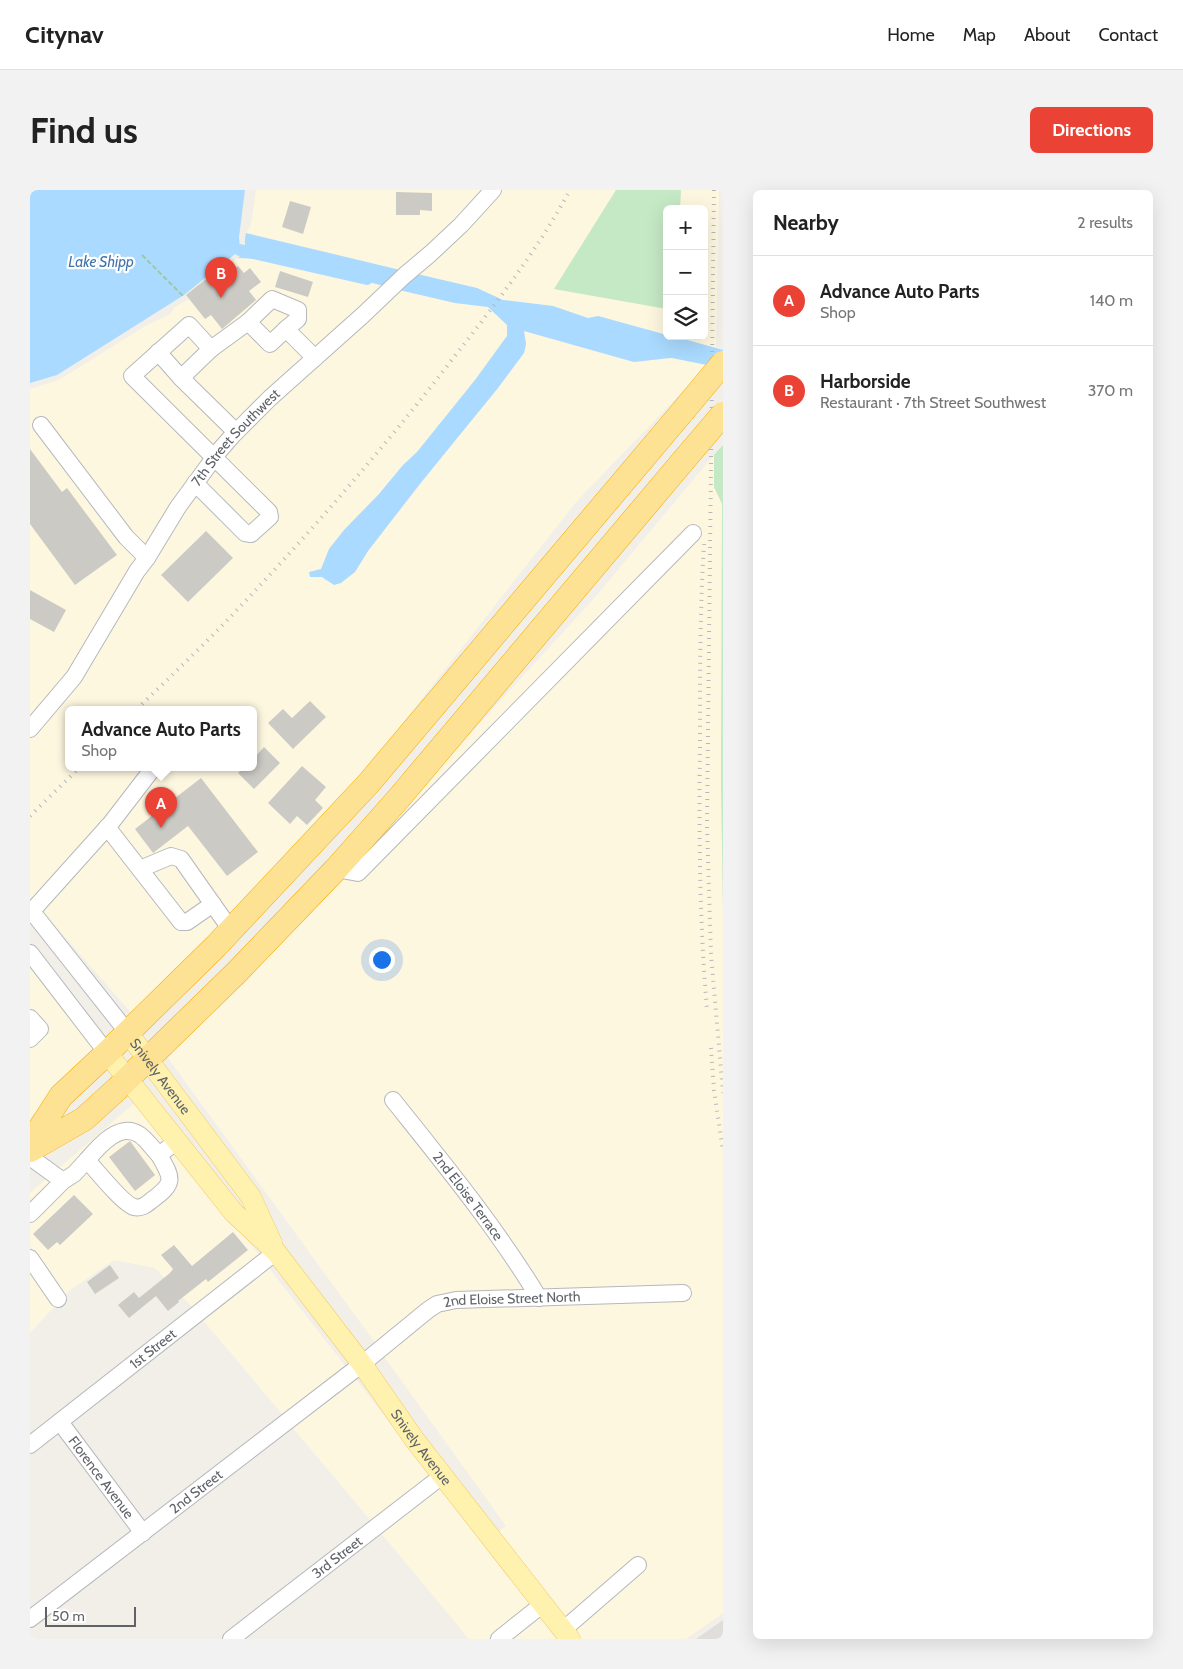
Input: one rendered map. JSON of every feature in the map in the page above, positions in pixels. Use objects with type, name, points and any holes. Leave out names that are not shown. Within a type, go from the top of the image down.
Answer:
[{"type":"highway","points":[[30,1144],[61,1096],[232,930],[368,784],[723,363]]},
{"type":"highway","points":[[30,1150],[84,1118],[127,1079],[236,972],[336,869],[399,798],[723,414]]},
{"type":"main road","name":"Snively Avenue","points":[[128,1033],[251,1198],[276,1252]]},
{"type":"main road","name":"Snively Avenue","points":[[107,1053],[234,1213],[276,1252],[362,1364],[387,1402],[442,1476],[566,1634]]},
{"type":"street","name":"7th Street Southwest","points":[[30,729],[74,677],[137,570],[147,558],[178,507],[236,432],[270,398],[461,225],[493,190]]},
{"type":"street","points":[[181,378],[211,349],[248,322],[272,300],[298,310],[298,319],[270,344],[248,322]]},
{"type":"street","points":[[195,483],[245,534],[251,534],[270,517],[269,512],[132,376],[189,325],[211,349]]},
{"type":"street","points":[[286,329],[315,358]]},
{"type":"street","points":[[158,352],[181,378],[236,432]]},
{"type":"street","points":[[41,425],[126,537],[147,558]]},
{"type":"street","points":[[336,869],[358,873],[693,533]]},
{"type":"street","points":[[31,910],[107,827],[151,771]]},
{"type":"street","points":[[107,827],[181,922],[188,922],[213,904]]},
{"type":"street","points":[[140,869],[171,856],[181,859],[232,930]]},
{"type":"street","name":"Snively Avenue","points":[[31,910],[128,1033]]},
{"type":"street","name":"Snively Avenue","points":[[30,953],[107,1053]]},
{"type":"street","points":[[30,1018],[40,1029],[30,1039]]},
{"type":"street","name":"2nd Eloise Terrace","points":[[393,1100],[485,1216],[517,1261],[539,1298]]},
{"type":"street","points":[[30,1213],[62,1181],[74,1174],[87,1160],[110,1138],[121,1131],[133,1131],[141,1135],[159,1155],[169,1173],[169,1185],[166,1190],[142,1207],[135,1207],[124,1200],[87,1160]]},
{"type":"street","points":[[159,1155],[177,1141]]},
{"type":"street","points":[[30,1157],[62,1181]]},
{"type":"street","name":"1st Street","points":[[30,1444],[276,1252]]},
{"type":"street","points":[[30,1258],[58,1299]]},
{"type":"street","name":"2nd Eloise Street North","points":[[362,1364],[437,1304],[456,1300],[683,1293]]},
{"type":"street","name":"2nd Street","points":[[30,1619],[362,1364]]},
{"type":"street","name":"Florence Avenue","points":[[60,1422],[143,1533]]},
{"type":"street","name":"3rd Street","points":[[231,1639],[442,1476]]},
{"type":"street","points":[[566,1634],[638,1565]]},
{"type":"street","points":[[499,1639],[543,1604]]},
{"type":"path","points":[[142,255],[184,297]]},
{"type":"shaded area","points":[[256,190],[484,190],[456,220],[400,270],[246,233],[251,225]]},
{"type":"shaded area","points":[[502,190],[616,190],[555,289],[663,308],[663,334],[598,316],[588,318],[553,306],[503,300],[477,288],[417,274],[465,231]]},
{"type":"shaded area","points":[[681,190],[719,190],[716,348],[687,340],[708,340],[708,205],[680,205]]},
{"type":"shaded area","points":[[238,258],[285,260],[344,271],[358,279],[384,286],[266,392],[70,673],[30,719],[30,389],[59,380],[147,325],[171,314],[174,308],[187,300]]},
{"type":"shaded area","points":[[399,290],[455,303],[488,307],[507,325],[507,336],[475,380],[417,452],[344,530],[329,549],[321,569],[314,570],[326,581],[355,572],[368,551],[524,353],[526,344],[524,331],[633,362],[697,355],[714,359],[576,502],[356,783],[134,1016],[30,897],[30,739],[55,711],[183,512],[224,455],[274,403]]},
{"type":"shaded area","points":[[714,455],[714,487],[722,503],[723,1613],[686,1639],[579,1639],[496,1534],[506,1526],[383,1355],[439,1311],[457,1307],[536,1305],[537,1307],[541,1305],[689,1300],[689,1286],[542,1291],[435,1142],[393,1091],[384,1100],[480,1221],[527,1291],[456,1293],[376,1344],[168,1058],[263,961],[597,595]]},
{"type":"shaded area","points":[[30,964],[98,1052],[30,1118]]},
{"type":"shaded area","points":[[137,1101],[260,1256],[194,1309],[155,1268],[114,1260],[69,1291],[64,1297],[30,1246],[30,1193]]},
{"type":"shaded area","points":[[268,1267],[346,1367],[283,1415],[202,1319]]},
{"type":"shaded area","points":[[30,1270],[55,1306],[30,1333]]},
{"type":"shaded area","points":[[355,1378],[431,1476],[372,1522],[291,1426]]},
{"type":"shaded area","points":[[439,1487],[533,1603],[488,1639],[469,1639],[380,1532]]},
{"type":"shaded area","points":[[542,1614],[561,1639],[510,1639]]},
{"type":"shaded area","points":[[723,1620],[723,1639],[696,1639]]},
{"type":"green space","points":[[616,190],[681,190],[680,205],[663,205],[663,308],[554,289]]},
{"type":"green space","points":[[723,445],[723,911],[721,781],[722,504],[714,487],[714,455]]},
{"type":"water","name":"Lake Shipp","points":[[30,190],[245,190],[239,237],[240,250],[184,295],[57,375],[30,383]]},
{"type":"water","points":[[246,233],[400,270],[384,286],[357,279],[344,271],[285,260],[238,258],[245,251]]},
{"type":"water","points":[[417,274],[477,288],[503,300],[553,306],[588,318],[598,316],[663,334],[663,340],[687,340],[723,350],[723,353],[717,360],[697,355],[634,362],[524,331],[526,344],[524,353],[498,388],[419,485],[368,551],[355,572],[341,583],[334,585],[322,577],[310,577],[309,572],[321,569],[329,549],[344,530],[417,452],[475,380],[507,336],[507,325],[488,307],[455,303],[399,290]]},
{"type":"building","points":[[396,192],[432,193],[432,211],[420,210],[420,215],[396,215]]},
{"type":"building","points":[[290,201],[311,207],[303,234],[282,227]]},
{"type":"building","points":[[238,266],[244,273],[250,268],[261,282],[249,291],[256,300],[222,329],[211,315],[205,319],[186,295],[220,268],[226,275]]},
{"type":"building","points":[[280,271],[313,282],[308,297],[275,287]]},
{"type":"building","points":[[30,449],[62,492],[67,488],[117,555],[75,585],[30,524]]},
{"type":"building","points":[[206,531],[233,558],[188,602],[161,575]]},
{"type":"building","points":[[30,590],[66,610],[54,632],[30,619]]},
{"type":"building","points":[[310,701],[326,717],[293,749],[268,723],[283,709],[292,718]]},
{"type":"building","points":[[264,747],[280,763],[254,789],[238,773],[240,771],[257,771],[257,755]]},
{"type":"building","points":[[302,766],[326,787],[315,800],[323,808],[307,825],[297,816],[290,824],[268,803]]},
{"type":"building","points":[[201,778],[258,852],[227,876],[188,826],[153,853],[135,829]]},
{"type":"building","points":[[130,1141],[155,1175],[135,1191],[109,1157]]},
{"type":"building","points":[[74,1195],[93,1214],[60,1245],[57,1242],[48,1250],[33,1234]]},
{"type":"building","points":[[233,1232],[248,1250],[208,1282],[206,1279],[168,1311],[156,1296],[129,1318],[118,1305],[134,1292],[139,1298],[170,1273],[173,1269],[161,1255],[174,1245],[192,1266]]},
{"type":"building","points":[[110,1265],[119,1278],[95,1294],[87,1282]]},
{"type":"waterway","points":[[240,250],[367,279]]},
{"type":"waterway","points":[[673,352],[723,362]]},
{"type":"railway","points":[[140,706],[234,613],[318,521],[372,458],[499,299],[544,235],[570,190]]},
{"type":"railway","points":[[714,190],[707,825],[711,954],[723,1093]]},
{"type":"railway","points":[[704,544],[700,640],[700,839],[702,941],[707,1009]]},
{"type":"railway","points":[[30,816],[76,771]]},
{"type":"railway","points":[[711,1048],[714,1090],[723,1151]]},
{"type":"place","name":"Harborside","points":[[221,298]]},
{"type":"place","name":"Advance Auto Parts","points":[[161,828]]}]
